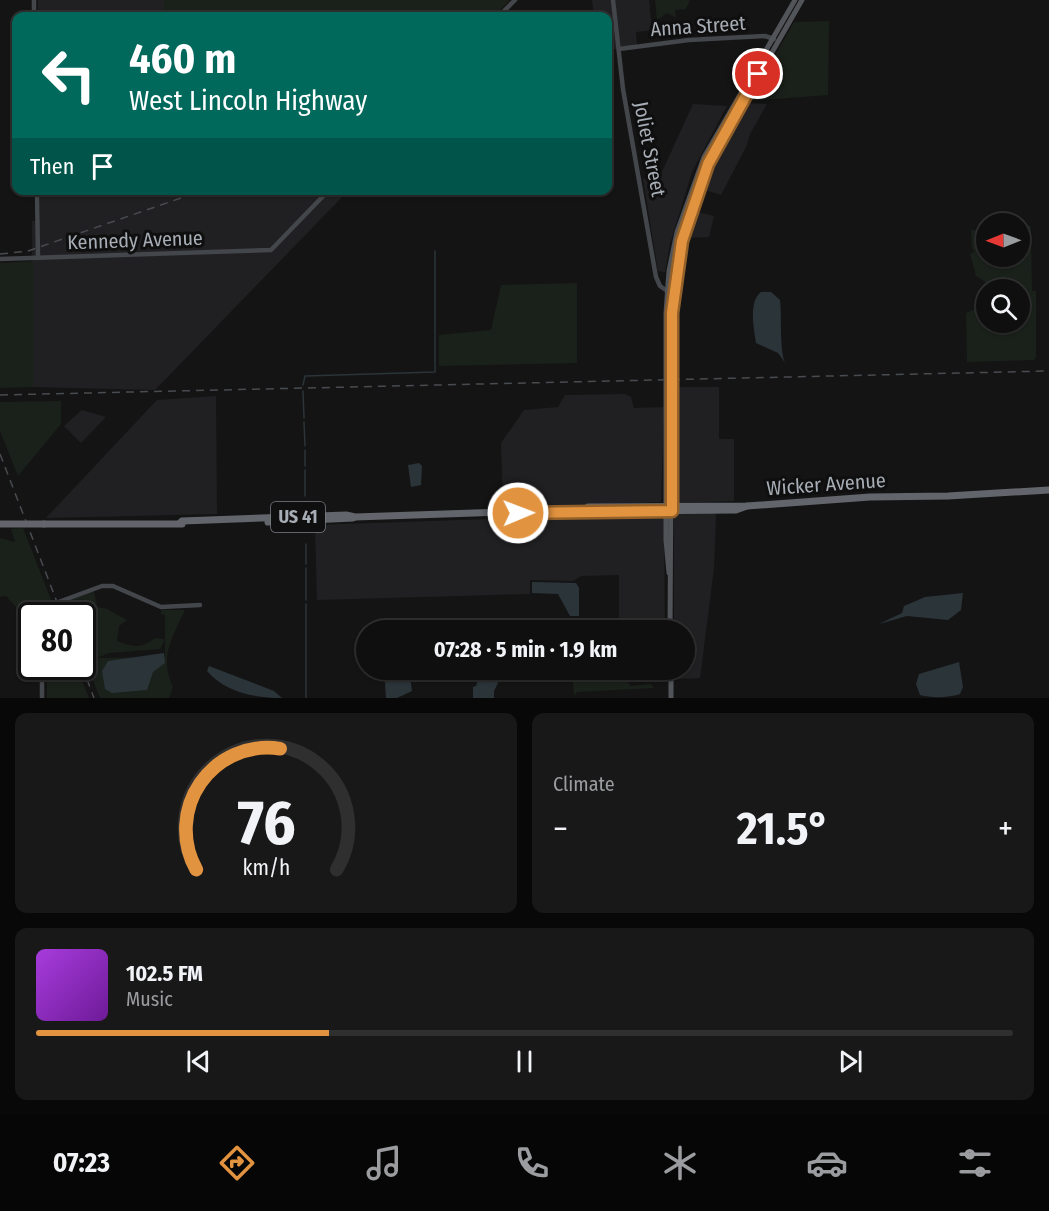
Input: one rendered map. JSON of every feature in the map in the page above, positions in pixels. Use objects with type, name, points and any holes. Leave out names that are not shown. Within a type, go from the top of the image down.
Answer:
[{"type":"highway","name":"Wicker Avenue","points":[[669,508],[747,506],[908,496],[912,493],[1049,492]]},
{"type":"highway","points":[[718,510],[731,505]]},
{"type":"highway","name":"Wicker Avenue","points":[[669,508],[718,510],[742,509],[747,506]]},
{"type":"highway","name":"US 41","points":[[0,524],[180,523],[182,521],[327,516],[504,512],[518,509],[669,508]]},
{"type":"main road","points":[[670,620],[667,291],[677,232],[695,178],[712,141],[795,0]]},
{"type":"main road","points":[[669,508],[673,295],[682,241],[699,185],[721,140],[802,0]]},
{"type":"main road","points":[[671,680],[671,698]]},
{"type":"street","points":[[503,12],[515,0]]},
{"type":"street","name":"Joliet Street","points":[[613,0],[623,89],[656,277],[660,286],[673,295]]},
{"type":"street","name":"Anna Street","points":[[619,49],[695,40],[772,38],[778,41]]},
{"type":"street","points":[[37,195],[38,258]]},
{"type":"street","name":"Kennedy Avenue","points":[[0,259],[271,250],[324,195]]},
{"type":"street","points":[[65,602],[102,586],[112,586],[161,607],[200,605]]},
{"type":"street","points":[[42,680],[42,698]]},
{"type":"shaded area","points":[[38,0],[164,0],[164,12],[38,12]]},
{"type":"shaded area","points":[[164,0],[510,0],[498,12],[164,12]]},
{"type":"shaded area","points":[[592,0],[649,0],[652,30],[636,32],[637,46],[612,49],[612,12],[594,12]]},
{"type":"shaded area","points":[[655,0],[690,0],[686,9],[675,10],[676,18],[667,13],[657,20]]},
{"type":"shaded area","points":[[829,21],[828,95],[749,101],[794,22]]},
{"type":"shaded area","points":[[747,103],[767,104],[721,195],[702,189]]},
{"type":"shaded area","points":[[693,104],[727,106],[692,172],[670,244],[665,272],[658,271],[643,179],[661,174]]},
{"type":"shaded area","points":[[40,195],[344,195],[155,390],[33,387],[32,221],[40,221]]},
{"type":"shaded area","points":[[694,211],[714,216],[709,237],[688,238]]},
{"type":"shaded area","points":[[1031,226],[1032,291],[1036,291],[1036,356],[1034,360],[967,362],[966,313],[976,308],[976,333],[1030,333],[1030,279],[980,279],[976,276],[970,254],[974,252],[971,230],[976,230],[976,267],[1030,267]]},
{"type":"shaded area","points":[[33,261],[33,387],[0,388],[0,263]]},
{"type":"shaded area","points":[[577,283],[577,363],[439,366],[439,335],[491,330],[501,285]]},
{"type":"shaded area","points":[[761,292],[771,292],[780,300],[782,344],[786,364],[778,353],[756,343],[753,309],[754,302]]},
{"type":"shaded area","points":[[676,387],[719,387],[719,439],[734,439],[734,501],[679,503],[675,500]]},
{"type":"shaded area","points":[[625,394],[631,397],[634,408],[664,407],[661,502],[503,509],[501,443],[524,410],[558,407],[565,395]]},
{"type":"shaded area","points":[[216,396],[217,514],[46,518],[157,400]]},
{"type":"shaded area","points":[[61,401],[61,424],[18,476],[0,431],[0,402]]},
{"type":"shaded area","points":[[82,410],[106,417],[81,443],[64,426]]},
{"type":"shaded area","points":[[419,463],[422,466],[421,485],[411,487],[408,465]]},
{"type":"shaded area","points":[[660,513],[664,518],[665,620],[597,620],[619,618],[619,575],[581,576],[573,581],[530,580],[530,594],[317,600],[315,525]]},
{"type":"shaded area","points":[[679,513],[715,513],[716,516],[714,568],[700,678],[695,678],[695,620],[674,620],[674,518]]},
{"type":"shaded area","points":[[23,528],[52,602],[18,602],[18,623],[16,607],[6,596],[0,597],[0,538],[15,542],[11,529]]},
{"type":"shaded area","points":[[532,582],[576,583],[579,588],[579,616],[570,616],[558,594],[532,593]]},
{"type":"shaded area","points":[[94,591],[97,607],[107,609],[127,620],[119,626],[117,641],[137,646],[155,638],[164,639],[160,649],[109,653],[97,658],[165,657],[165,615],[161,614],[161,610],[185,610],[167,657],[173,687],[169,698],[100,698],[93,680],[96,680],[96,602],[65,602]]},
{"type":"shaded area","points":[[963,593],[961,610],[948,620],[907,616],[879,624],[902,613],[904,606],[925,597]]},
{"type":"shaded area","points":[[164,653],[165,663],[153,672],[147,690],[112,693],[105,689],[102,671],[108,661]]},
{"type":"shaded area","points":[[959,662],[963,687],[960,694],[940,697],[920,695],[916,684],[919,674]]},
{"type":"shaded area","points":[[209,666],[274,691],[282,698],[262,697],[232,689],[207,671]]},
{"type":"shaded area","points":[[47,680],[82,680],[89,698],[47,698]]},
{"type":"shaded area","points":[[385,680],[410,680],[412,691],[397,698],[386,698]]},
{"type":"shaded area","points":[[478,680],[500,680],[494,691],[494,698],[473,698],[473,687],[476,686]]},
{"type":"shaded area","points":[[573,680],[628,680],[631,686],[651,684],[654,688],[577,692],[574,696]]},
{"type":"waterway","points":[[303,385],[305,376],[435,372],[435,251]]},
{"type":"waterway","points":[[303,391],[304,418]]},
{"type":"waterway","points":[[304,422],[305,446]]},
{"type":"waterway","points":[[305,450],[305,466]]},
{"type":"waterway","points":[[305,470],[305,496]]},
{"type":"waterway","points":[[305,502],[305,511]]},
{"type":"waterway","points":[[306,544],[306,564]]},
{"type":"waterway","points":[[306,568],[306,600]]},
{"type":"waterway","points":[[306,604],[306,698]]},
{"type":"railway","points":[[0,254],[28,251],[190,195]]},
{"type":"railway","points":[[0,395],[1049,371]]},
{"type":"railway","points":[[0,454],[57,602]]},
{"type":"railway","points":[[87,680],[94,698]]},
{"type":"route","points":[[518,513],[672,511],[672,313],[682,241],[694,199],[708,164],[758,74]]}]
